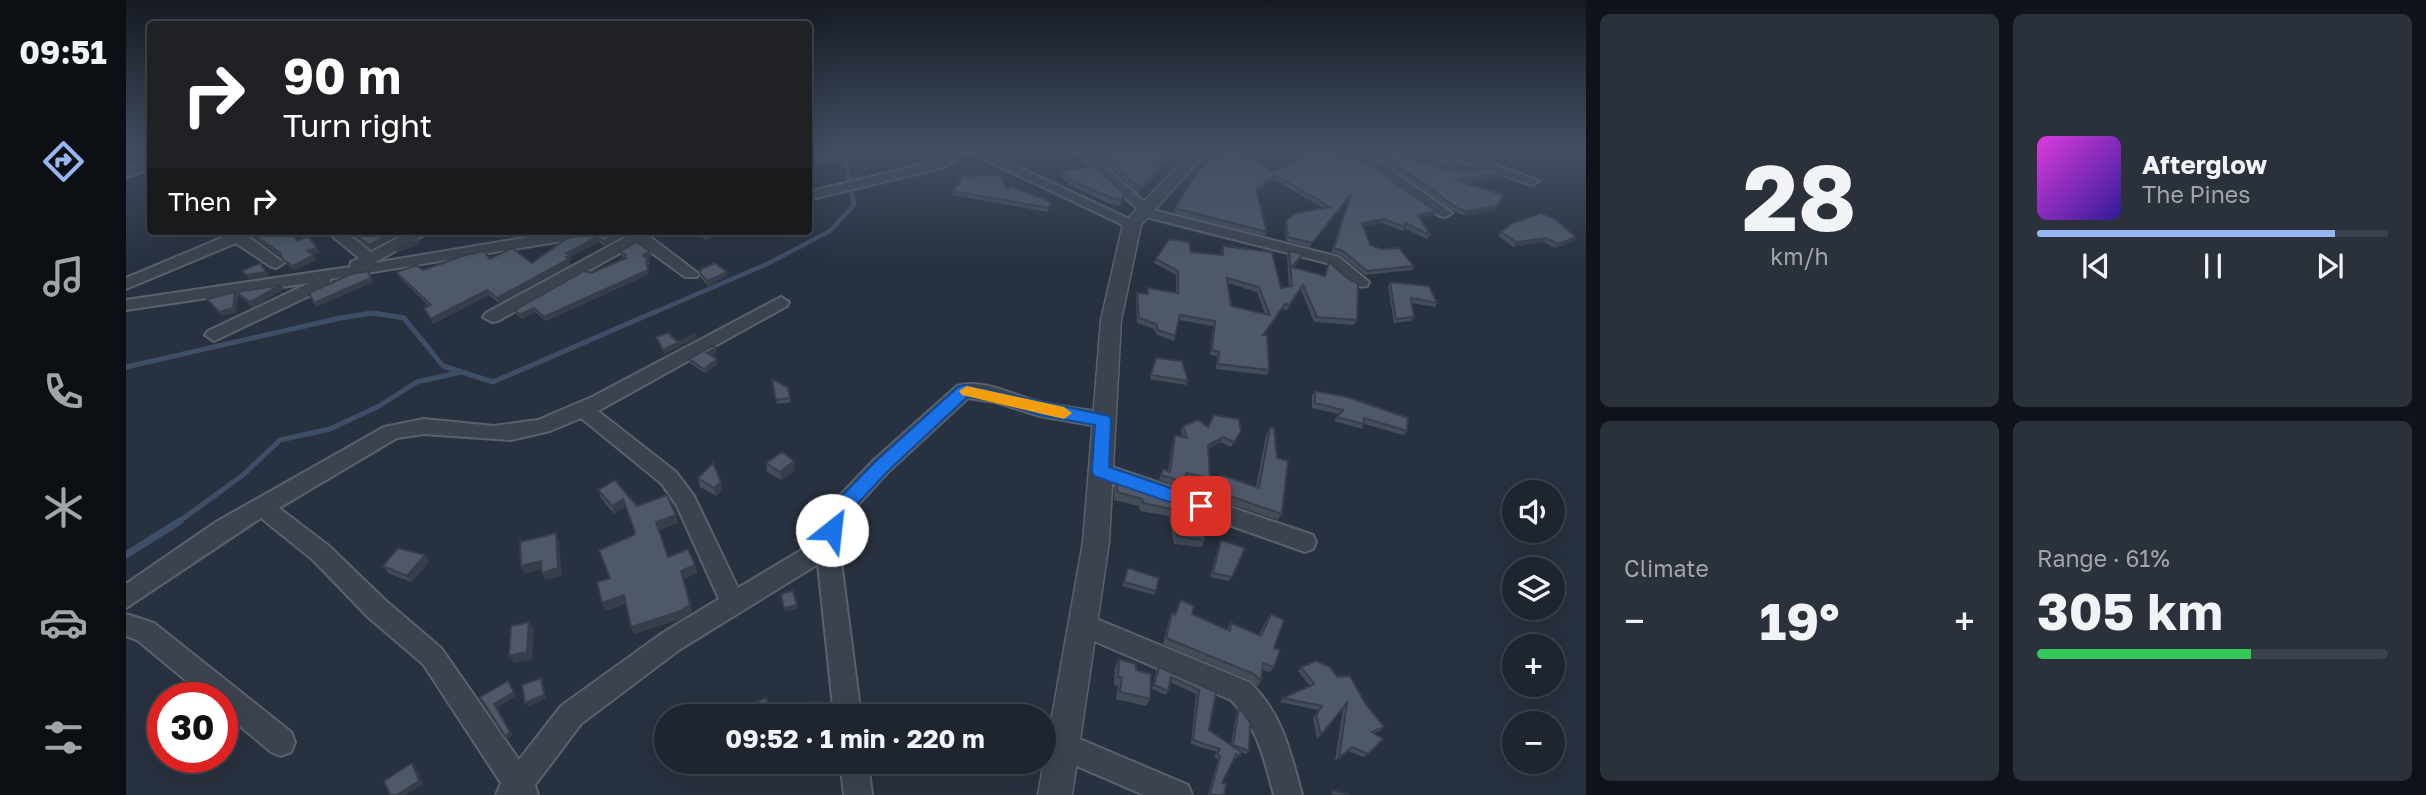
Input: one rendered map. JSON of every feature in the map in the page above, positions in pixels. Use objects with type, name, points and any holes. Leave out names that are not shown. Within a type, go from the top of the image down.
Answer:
[{"type":"street","points":[[812,195],[845,187]]},
{"type":"street","points":[[1067,187],[1140,215],[1333,260],[1348,277],[1361,282]]},
{"type":"street","points":[[1114,187],[1140,215]]},
{"type":"street","points":[[1055,795],[1060,745],[1096,542],[1111,320],[1140,215],[1162,187]]},
{"type":"street","points":[[1409,187],[1445,213]]},
{"type":"street","points":[[126,284],[235,235]]},
{"type":"street","points":[[241,235],[276,263]]},
{"type":"street","points":[[339,235],[369,258]]},
{"type":"street","points":[[214,335],[413,235]]},
{"type":"street","points":[[126,305],[341,273],[508,238],[544,235]]},
{"type":"street","points":[[492,317],[633,235]]},
{"type":"street","points":[[639,235],[691,274]]},
{"type":"street","points":[[126,597],[225,529],[371,443],[404,427],[422,425],[476,432],[519,432],[583,410],[781,302]]},
{"type":"street","points":[[847,704],[828,546],[836,514],[881,466],[964,391],[1103,420]]},
{"type":"street","points":[[583,410],[669,478],[686,502],[733,603]]},
{"type":"street","points":[[1100,471],[1159,489],[1244,523],[1306,541]]},
{"type":"street","points":[[262,507],[321,553],[377,609],[432,656],[518,792],[546,744],[570,715],[670,642],[828,546]]},
{"type":"street","points":[[1082,624],[1166,658],[1240,691],[1251,699],[1267,724],[1287,795]]},
{"type":"street","points":[[126,625],[145,631],[281,742]]},
{"type":"street","points":[[1060,745],[1178,795]]},
{"type":"street","points":[[856,774],[859,795]]},
{"type":"building","points":[[956,187],[1006,187],[1007,190],[1011,187],[1051,202],[1049,208],[953,191]]},
{"type":"building","points":[[1086,187],[1117,187],[1125,194],[1121,200]]},
{"type":"building","points":[[1187,187],[1259,187],[1256,189],[1267,232],[1175,208]]},
{"type":"building","points":[[1296,187],[1402,187],[1436,211],[1418,215],[1430,235],[1405,223],[1405,227],[1384,219],[1362,223],[1370,245],[1381,249],[1399,248],[1414,266],[1367,271],[1343,251],[1334,248],[1351,194],[1312,243],[1288,237],[1286,220],[1296,213],[1330,207]]},
{"type":"building","points":[[1427,187],[1479,187],[1504,195],[1497,206],[1465,211]]},
{"type":"building","points":[[1541,213],[1555,219],[1576,237],[1558,244],[1546,238],[1516,242],[1501,232],[1513,223]]},
{"type":"building","points":[[254,235],[292,235],[298,241],[308,236],[317,248],[307,251],[314,255],[293,266],[283,260],[280,253]]},
{"type":"building","points":[[356,235],[388,235],[369,245]]},
{"type":"building","points":[[615,235],[604,241],[597,237],[567,253],[571,254],[566,257],[569,259],[497,298],[487,290],[431,319],[424,308],[431,305],[396,272],[417,265],[423,270],[484,251],[490,259],[512,248],[532,263],[567,238]]},
{"type":"building","points":[[415,238],[418,240],[395,249]]},
{"type":"building","points":[[1169,239],[1189,242],[1191,252],[1223,255],[1223,246],[1272,252],[1281,288],[1292,286],[1289,251],[1303,254],[1292,267],[1325,276],[1329,262],[1358,284],[1357,320],[1317,317],[1303,285],[1289,305],[1285,304],[1263,335],[1267,335],[1269,370],[1218,364],[1219,352],[1212,350],[1215,321],[1180,315],[1175,336],[1158,330],[1156,324],[1139,318],[1137,293],[1148,294],[1148,288],[1178,293],[1178,271],[1156,259]],"holes":[[[1227,278],[1259,287],[1270,315],[1231,306]]]},
{"type":"building","points":[[637,242],[650,252],[643,255],[649,260],[646,261],[648,270],[544,317],[534,308],[520,315],[515,310],[584,271],[591,273],[626,258],[620,251]]},
{"type":"building","points":[[260,263],[266,272],[246,275],[242,271]]},
{"type":"building","points":[[715,263],[727,272],[707,281],[700,273],[701,269]]},
{"type":"building","points":[[368,271],[371,278],[314,303],[309,293],[351,274]]},
{"type":"building","points":[[1390,282],[1429,286],[1437,303],[1411,298],[1414,317],[1396,319]]},
{"type":"building","points":[[281,285],[250,302],[236,292]]},
{"type":"building","points":[[235,292],[233,308],[219,312],[207,299]]},
{"type":"building","points":[[668,333],[678,342],[696,334],[663,350],[656,337]]},
{"type":"building","points":[[712,346],[716,348],[707,353],[717,359],[704,369],[689,359]]},
{"type":"building","points":[[1156,358],[1182,361],[1188,381],[1151,375]]},
{"type":"building","points":[[772,379],[788,388],[790,398],[776,400]]},
{"type":"building","points":[[1315,391],[1347,397],[1408,418],[1407,431],[1364,418],[1364,424],[1337,417],[1343,410],[1315,403]]},
{"type":"building","points":[[1214,415],[1239,419],[1241,431],[1234,442],[1223,437],[1208,445],[1210,478],[1186,473],[1184,482],[1161,475],[1163,469],[1170,472],[1175,435],[1187,438],[1183,426],[1198,420],[1208,427]]},
{"type":"building","points":[[1270,428],[1274,428],[1277,458],[1288,461],[1282,514],[1215,491],[1221,475],[1259,488]]},
{"type":"building","points":[[782,452],[794,461],[780,472],[766,463]]},
{"type":"building","points":[[713,463],[721,482],[714,488],[698,478]]},
{"type":"building","points":[[615,480],[637,506],[667,495],[676,515],[656,522],[668,557],[688,549],[695,565],[681,571],[690,605],[678,612],[631,627],[624,595],[602,603],[597,582],[610,578],[599,550],[634,535],[635,532],[623,499],[612,506],[598,490]]},
{"type":"building","points":[[1117,482],[1198,508],[1205,540],[1177,536],[1172,509],[1143,503],[1142,499],[1117,492]]},
{"type":"building","points":[[556,533],[558,568],[542,573],[541,561],[521,566],[520,542]]},
{"type":"building","points":[[1221,540],[1245,548],[1232,577],[1213,573]]},
{"type":"building","points":[[398,548],[425,555],[407,576],[383,566]]},
{"type":"building","points":[[1128,568],[1159,578],[1156,591],[1124,582]]},
{"type":"building","points":[[793,591],[797,605],[784,608],[781,594]]},
{"type":"building","points":[[1181,600],[1194,606],[1192,614],[1230,631],[1231,623],[1261,636],[1271,614],[1284,620],[1274,648],[1280,650],[1274,667],[1263,663],[1261,681],[1254,674],[1166,638],[1172,613],[1175,615]]},
{"type":"building","points":[[529,622],[527,652],[509,656],[511,626]]},
{"type":"building","points":[[1119,659],[1136,664],[1136,670],[1151,674],[1150,699],[1120,692],[1122,678],[1118,677]]},
{"type":"building","points":[[1316,661],[1330,667],[1337,677],[1350,676],[1365,703],[1384,727],[1372,732],[1383,739],[1368,754],[1352,747],[1339,758],[1347,703],[1321,735],[1316,715],[1322,706],[1283,698],[1314,684],[1301,667]]},
{"type":"building","points":[[1159,667],[1216,692],[1209,730],[1241,752],[1240,756],[1236,754],[1222,783],[1226,784],[1224,795],[1210,795],[1220,749],[1193,740],[1199,690],[1171,677],[1168,691],[1154,685]]},
{"type":"building","points":[[541,678],[544,695],[525,703],[522,685]]},
{"type":"building","points":[[508,681],[514,692],[494,704],[510,732],[505,736],[480,697]]},
{"type":"building","points":[[766,698],[768,704],[750,704]]},
{"type":"building","points":[[1239,707],[1253,727],[1250,726],[1249,751],[1233,745]]},
{"type":"building","points":[[412,763],[419,781],[397,795],[390,795],[384,781]]},
{"type":"building","points":[[1332,791],[1348,794],[1348,795],[1333,795]]},
{"type":"waterway","points":[[653,313],[767,264],[830,231],[854,205],[851,187]]},
{"type":"waterway","points":[[126,367],[340,318],[373,313],[404,318],[443,366],[493,382],[657,311]]},
{"type":"waterway","points":[[178,522],[243,475],[280,440],[330,429],[379,406],[417,382],[461,372]]},
{"type":"waterway","points":[[126,555],[178,522]]},
{"type":"slow traffic","points":[[967,391],[1064,413]]},
{"type":"route","points":[[832,530],[836,514],[881,466],[964,391],[1103,420],[1100,471],[1159,489],[1201,506]]}]
